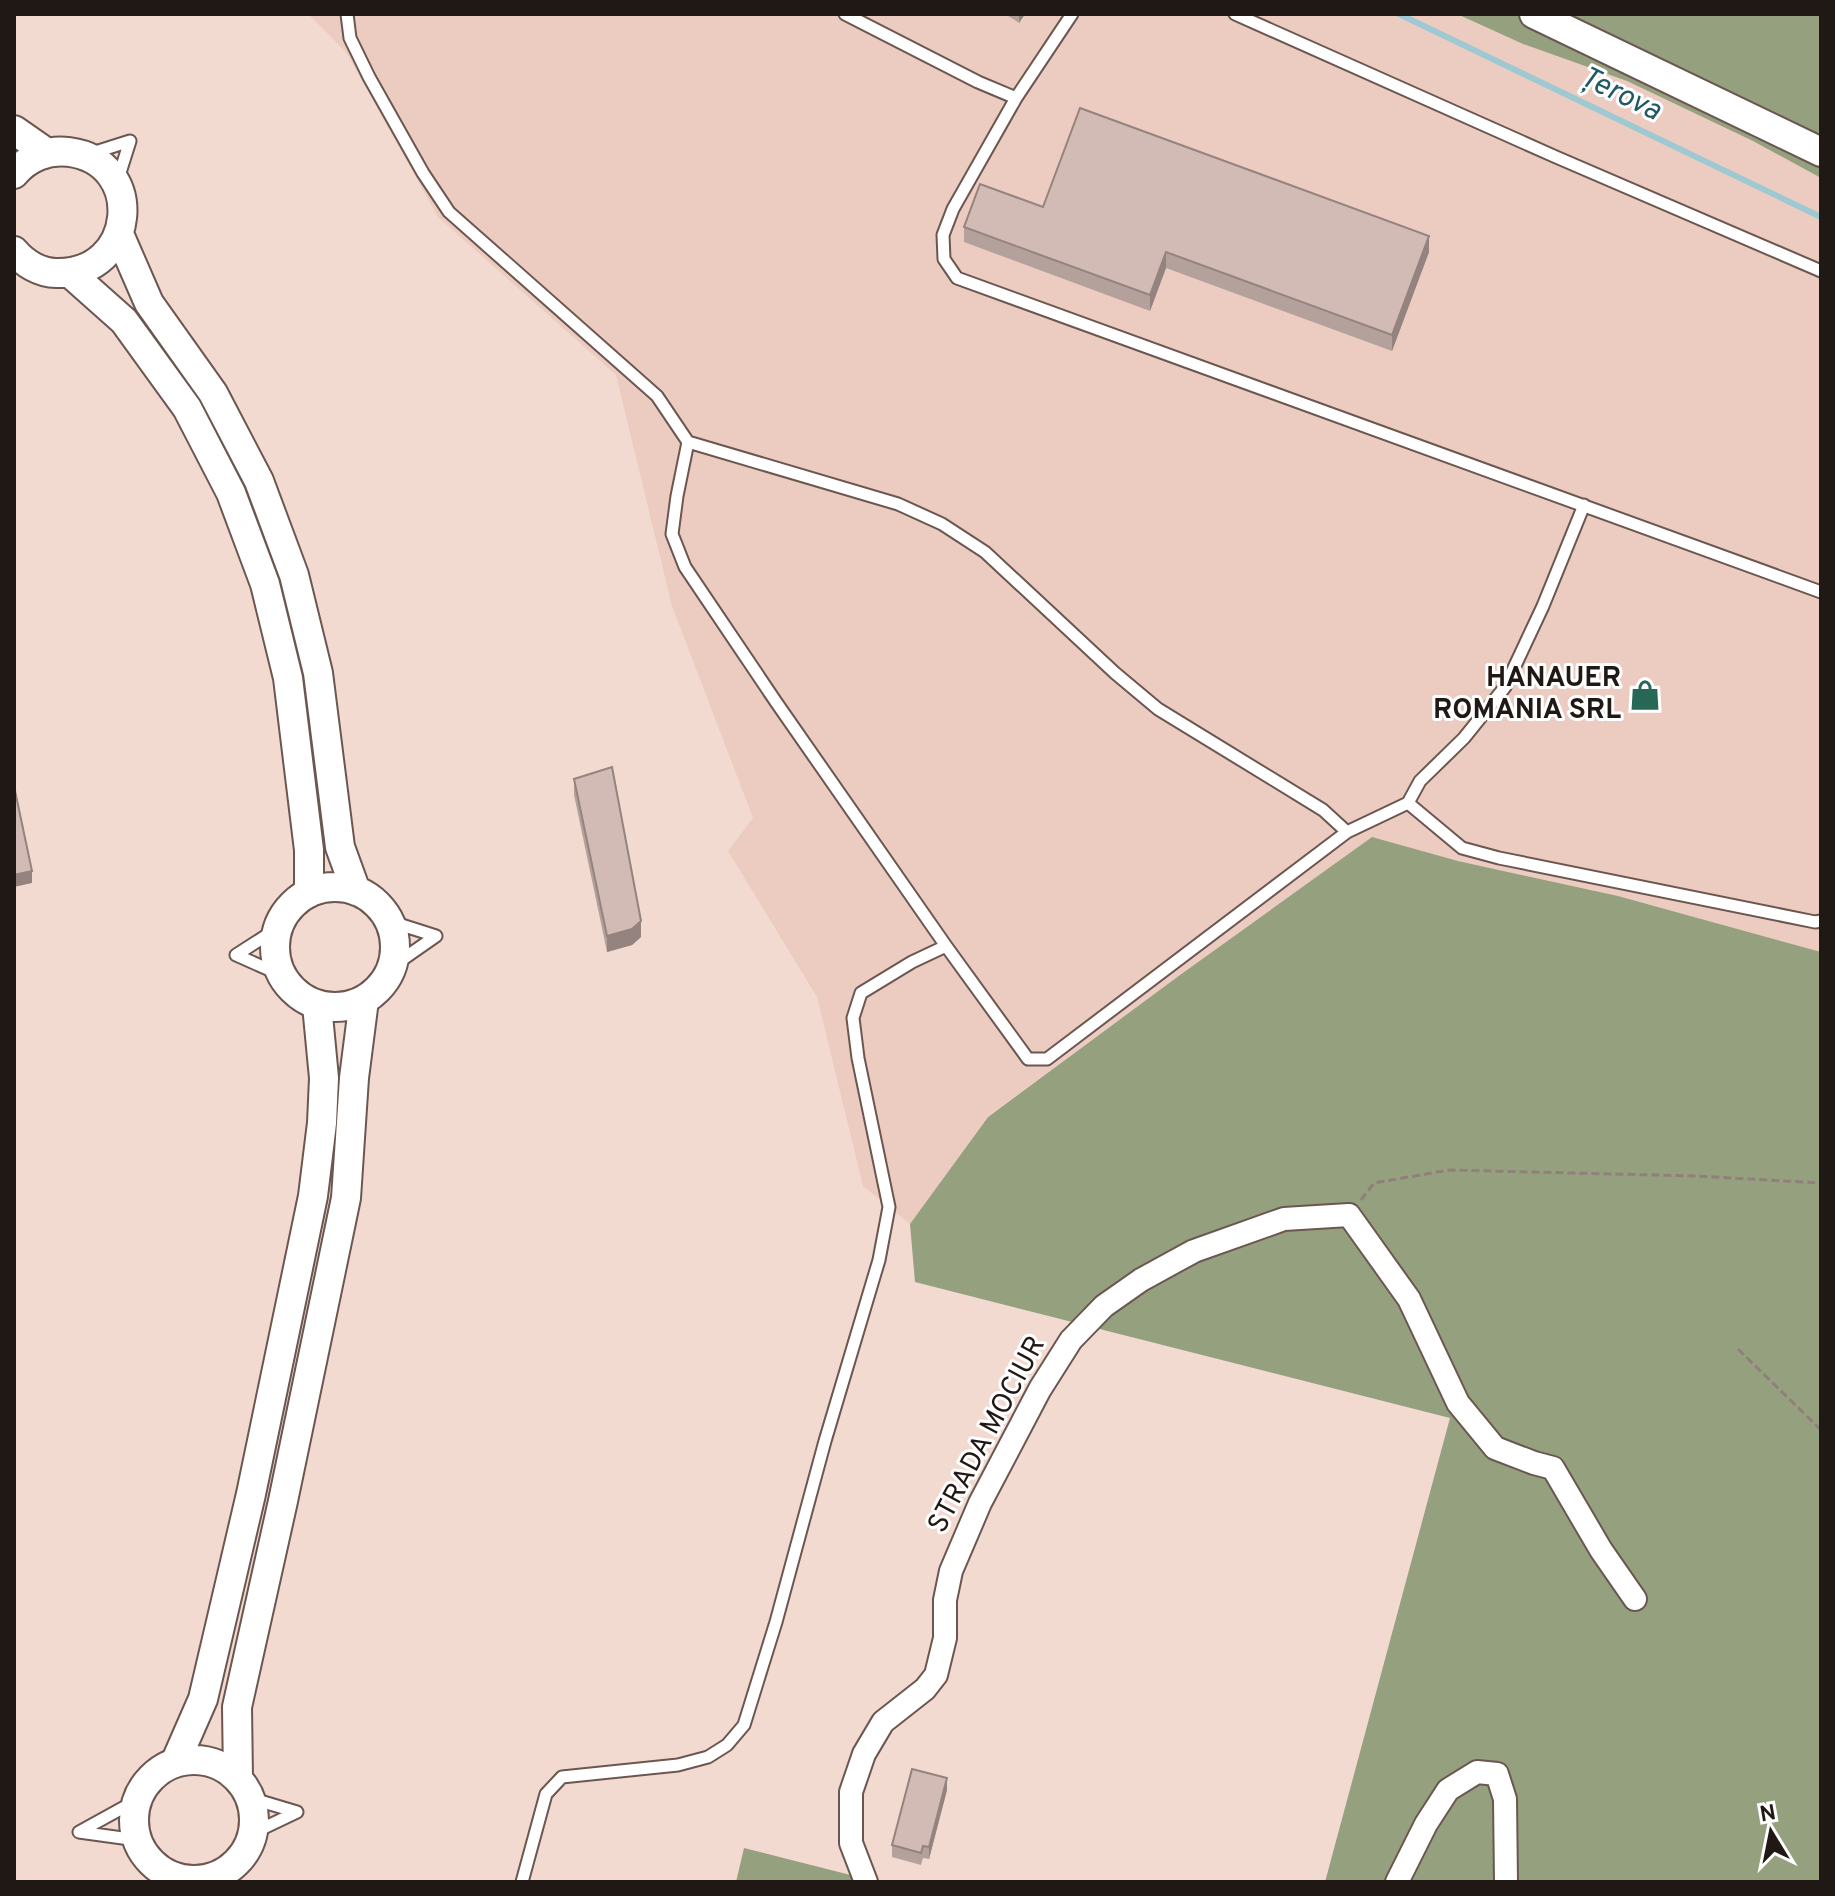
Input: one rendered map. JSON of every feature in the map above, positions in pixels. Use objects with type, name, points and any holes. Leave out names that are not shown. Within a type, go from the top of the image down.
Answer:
[{"type":"street","points":[[1534,14],[1821,152]]},
{"type":"street","points":[[14,130],[47,153]]},
{"type":"street","points":[[14,174],[31,159],[47,153],[66,151],[85,155],[108,172],[122,200],[123,217],[119,234],[100,260],[86,269],[50,273],[23,263]]},
{"type":"street","points":[[119,234],[149,303],[213,393],[259,481],[294,575],[318,673],[340,793],[340,847],[356,891]]},
{"type":"street","points":[[70,273],[124,321],[187,408],[231,493],[265,584],[288,678],[309,850],[309,893]]},
{"type":"street","points":[[340,887],[356,891],[381,908],[389,921],[394,935],[393,966],[386,980],[364,1000],[333,1008],[317,1005],[290,988],[281,975],[275,959],[278,928],[285,913],[309,893],[340,887]]},
{"type":"street","points":[[244,1788],[224,1767],[208,1761],[191,1759],[158,1771],[137,1800],[134,1820],[137,1840],[152,1873],[204,1880],[236,1863],[247,1849],[253,1833],[254,1815],[244,1788],[237,1707],[346,1198],[354,1078],[364,1000]]},
{"type":"street","points":[[175,1763],[203,1699],[229,1566],[313,1196],[324,1078],[317,1005]]},
{"type":"street","points":[[1349,1215],[1409,1299],[1458,1403],[1495,1448],[1553,1468],[1601,1550],[1635,1599]]},
{"type":"street","name":"STRADA MOCIUR","points":[[866,1882],[851,1843],[851,1792],[864,1754],[883,1722],[925,1689],[936,1675],[945,1638],[945,1600],[951,1571],[987,1490],[1040,1389],[1071,1340],[1104,1306],[1141,1280],[1194,1251],[1284,1219],[1349,1215]]},
{"type":"street","points":[[1397,1882],[1426,1824],[1448,1790],[1477,1772],[1497,1774],[1505,1799],[1506,1882]]},
{"type":"lane","points":[[347,14],[350,38],[369,77],[423,173],[449,212],[657,396],[688,442],[898,504],[942,524],[985,552],[1158,709],[1323,810],[1347,832]]},
{"type":"lane","points":[[845,14],[1016,98]]},
{"type":"lane","points":[[1072,14],[1016,98],[953,209],[943,235],[944,259],[957,278],[1821,592]]},
{"type":"lane","points":[[1235,14],[1821,271]]},
{"type":"lane","points":[[688,442],[672,534],[685,567],[946,946],[1028,1059],[1047,1059],[1347,832],[1408,803],[1420,781],[1464,738],[1505,687],[1543,606],[1584,505]]},
{"type":"lane","points":[[1408,803],[1462,848],[1499,858],[1821,921]]},
{"type":"lane","points":[[389,921],[436,936],[393,966]]},
{"type":"lane","points":[[278,928],[236,955],[281,975]]},
{"type":"lane","points":[[522,1882],[546,1794],[562,1777],[678,1765],[708,1757],[727,1745],[744,1725],[875,1275],[889,1207],[858,1058],[853,1018],[861,993],[912,962],[946,946]]},
{"type":"lane","points":[[244,1788],[297,1812],[253,1833]]},
{"type":"lane","points":[[137,1800],[79,1832],[137,1840]]},
{"type":"path","points":[[1349,1215],[1374,1183],[1449,1170],[1696,1176],[1821,1183]]},
{"type":"path","points":[[1738,1349],[1821,1430]]},
{"type":"shaded area","points":[[308,14],[1457,14],[1523,44],[1627,81],[1753,141],[1821,178],[1821,952],[1618,896],[1458,861],[1372,837],[988,1116],[910,1224],[863,1186],[817,997],[728,851],[753,818],[672,606],[616,375],[438,217],[346,52]]},
{"type":"green space","points":[[1457,14],[1821,14],[1821,178],[1753,141],[1627,81],[1523,44]]},
{"type":"green space","points":[[1372,837],[1458,861],[1618,896],[1821,952],[1821,1882],[1325,1882],[1450,1418],[915,1282],[910,1224],[988,1117]]},
{"type":"green space","points":[[744,1848],[878,1882],[736,1882]]},
{"type":"building","points":[[1080,108],[1429,236],[1392,335],[1166,252],[1150,295],[964,227],[980,184],[1043,207]]},
{"type":"building","points":[[612,767],[641,921],[632,929],[607,936],[574,779]]},
{"type":"building","points":[[14,786],[32,871],[14,875]]},
{"type":"building","points":[[912,1769],[947,1778],[929,1847],[923,1846],[921,1853],[892,1845]]},
{"type":"waterway","name":"Țerova","points":[[1399,14],[1821,217]]},
{"type":"place","name":"HANAUER ROMANIA SRL","points":[[1645,695]]}]
